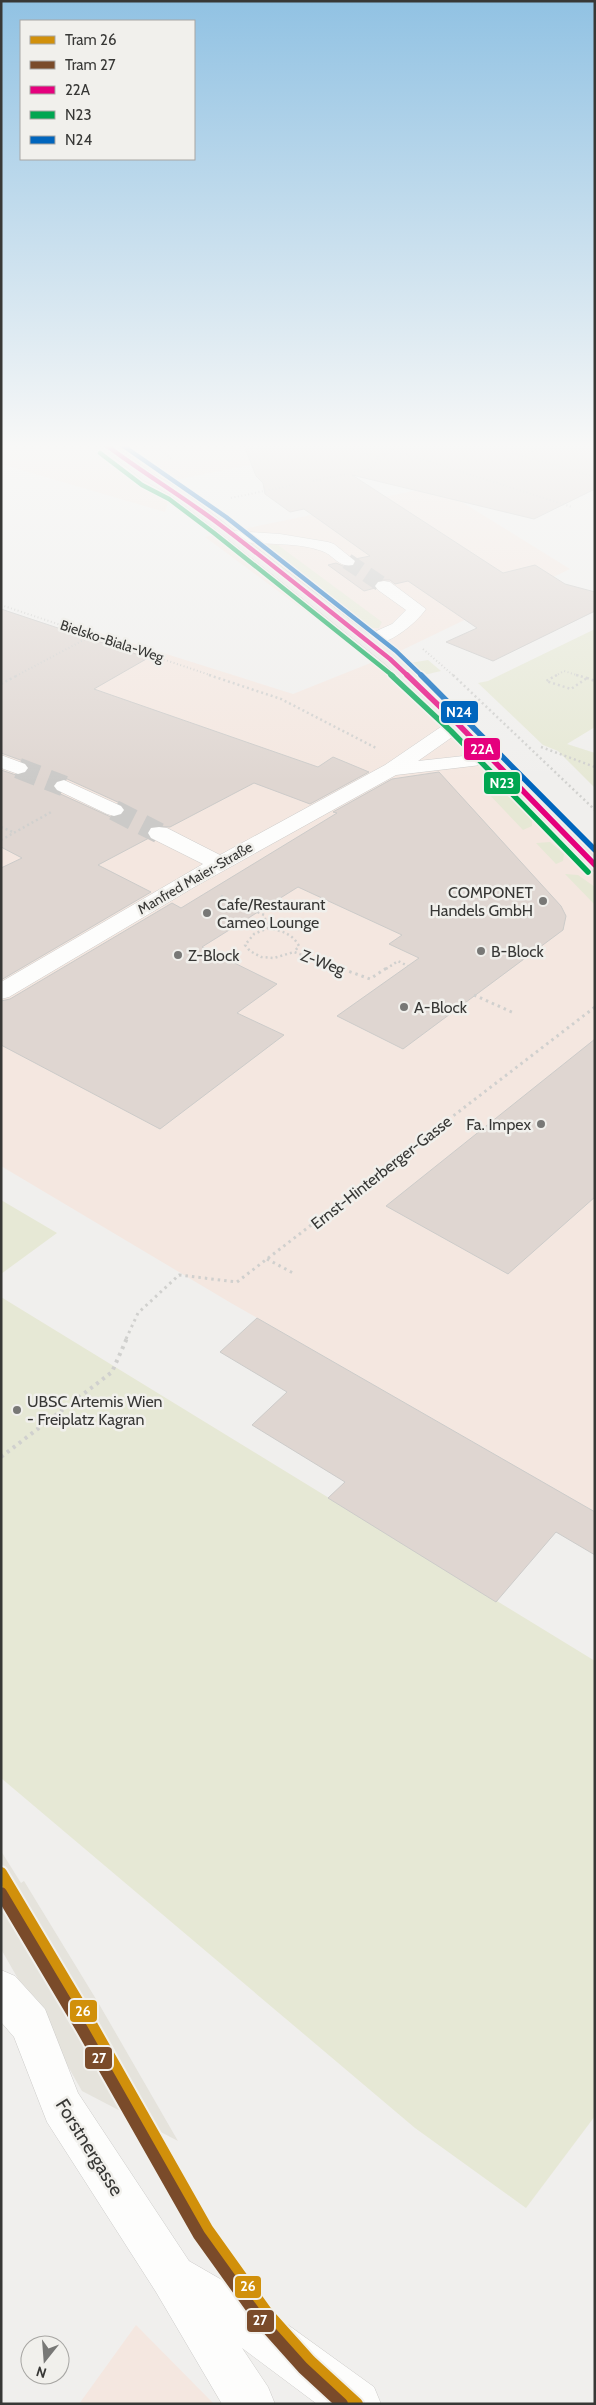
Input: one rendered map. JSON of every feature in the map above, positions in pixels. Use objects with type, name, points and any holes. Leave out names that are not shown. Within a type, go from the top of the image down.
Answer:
[{"type":"main road","points":[[261,557],[369,641],[458,724],[595,864]]},
{"type":"street","points":[[344,557],[348,560]]},
{"type":"street","points":[[369,641],[398,628],[417,609],[384,586]]},
{"type":"street","name":"Manfred Maier-Straße","points":[[1,992],[219,863],[392,769],[458,724]]},
{"type":"street","name":"Manfred Maier-Straße","points":[[392,769],[491,759]]},
{"type":"street","points":[[72,790],[114,810]]},
{"type":"street","points":[[159,833],[219,863]]},
{"type":"street","name":"Forstnergasse","points":[[1,1990],[30,2024],[62,2107],[172,2276],[245,2398],[251,2404]]},
{"type":"street","name":"Forstnergasse","points":[[172,2276],[225,2307],[357,2404]]},
{"type":"path","name":"Bielsko-Biala-Weg","points":[[1,605],[281,699],[381,751],[392,769]]},
{"type":"path","points":[[1,684],[93,635]]},
{"type":"path","points":[[588,678],[570,689],[546,681],[564,671],[588,678],[595,681]]},
{"type":"path","points":[[541,747],[595,767]]},
{"type":"path","points":[[1,840],[15,833],[72,790]]},
{"type":"path","points":[[1,828],[15,833]]},
{"type":"path","points":[[188,881],[264,915],[268,928],[284,931],[295,936],[298,946],[294,952]]},
{"type":"path","name":"Z-Weg","points":[[268,928],[256,930],[249,937],[245,945],[250,952],[264,958],[281,958],[294,952],[370,980],[398,961],[408,966]]},
{"type":"path","points":[[474,995],[514,1013]]},
{"type":"path","name":"Ernst-Hinterberger-Gasse","points":[[1,1457],[112,1372],[138,1313],[179,1275],[237,1282],[595,1008]]},
{"type":"path","points":[[267,1259],[293,1273]]},
{"type":"shaded area","points":[[232,557],[551,557],[570,569],[394,654],[595,875],[595,1512],[231,1303],[1,1166],[1,676],[87,629],[293,694],[393,654],[312,616]]},
{"type":"shaded area","points":[[1,1851],[21,1883],[24,1881],[99,2004],[178,2141],[82,2091],[1,1949]]},
{"type":"shaded area","points":[[136,2325],[214,2404],[79,2404]]},
{"type":"green space","points":[[275,557],[295,557],[382,622],[379,628],[368,628]]},
{"type":"green space","points":[[595,629],[595,727],[567,744],[595,753],[595,788],[558,751],[543,745],[478,683],[488,681]]},
{"type":"green space","points":[[428,660],[441,671],[424,675],[410,663]]},
{"type":"green space","points":[[491,784],[503,789],[532,820],[532,826],[523,830],[483,788]]},
{"type":"green space","points":[[550,842],[564,854],[563,861],[556,864],[536,843]]},
{"type":"green space","points":[[565,874],[578,875],[595,887],[595,905]]},
{"type":"green space","points":[[1,1200],[57,1233],[1,1274]]},
{"type":"green space","points":[[1,1297],[595,1661],[595,2116],[526,2208],[415,2128],[1,1778]]},
{"type":"building","points":[[364,557],[479,557],[503,573],[535,565],[565,584],[595,592],[595,611],[493,661],[446,642],[477,628],[408,581],[395,584],[390,580],[378,580],[374,585],[375,588],[364,591],[328,565],[336,563],[353,567],[357,562],[355,559]]},
{"type":"building","points":[[1,609],[148,658],[94,689],[318,767],[333,757],[369,772],[310,804],[254,783],[170,827],[151,826],[146,832],[149,838],[98,865],[151,892],[1,980],[1,868],[22,858],[1,847],[1,770],[19,776],[26,773],[30,768],[26,762],[1,753]],"holes":[[[65,778],[122,804],[126,811],[122,816],[113,818],[56,792],[52,785],[56,780]]]},
{"type":"building","points":[[439,772],[561,906],[566,916],[563,930],[403,1049],[337,1016],[419,958],[389,944],[402,935],[298,887],[202,947],[277,984],[237,1013],[284,1035],[160,1129],[1,1045],[1,1001],[10,999],[172,903],[181,908],[337,813],[333,812],[392,779]]},
{"type":"building","name":"Fa. Impex","points":[[595,1039],[595,1197],[508,1274],[386,1206]]},
{"type":"building","points":[[257,1318],[595,1512],[595,1555],[556,1532],[496,1602],[328,1498],[345,1482],[252,1425],[287,1392],[220,1352]]},
{"type":"tunnel","points":[[347,561],[384,586]]},
{"type":"tunnel","points":[[18,768],[64,786]]},
{"type":"tunnel","points":[[114,810],[159,833]]},
{"type":"tram line","name":"26","points":[[1,1873],[91,2024],[207,2229],[267,2313],[310,2361],[357,2404]]},
{"type":"tram line","name":"27","points":[[1,1893],[82,2029],[199,2235],[260,2320],[303,2368],[342,2404]]},
{"type":"transit line","name":"N23","points":[[245,557],[383,667],[451,731],[588,872]]},
{"type":"transit line","name":"22A","points":[[261,557],[390,659],[458,724],[595,865]]},
{"type":"transit line","name":"N24","points":[[277,557],[396,651],[465,717],[595,850]]},
{"type":"place","name":"COMPONET Handels GmbH","points":[[543,901]]},
{"type":"place","name":"Cafe/Restaurant Cameo Lounge","points":[[207,913]]},
{"type":"place","name":"B-Block","points":[[481,951]]},
{"type":"place","name":"Z-Block","points":[[178,955]]},
{"type":"place","name":"A-Block","points":[[404,1007]]},
{"type":"place","name":"Fa. Impex","points":[[541,1124]]},
{"type":"place","name":"UBSC Artemis Wien - Freiplatz Kagran","points":[[17,1410]]}]
